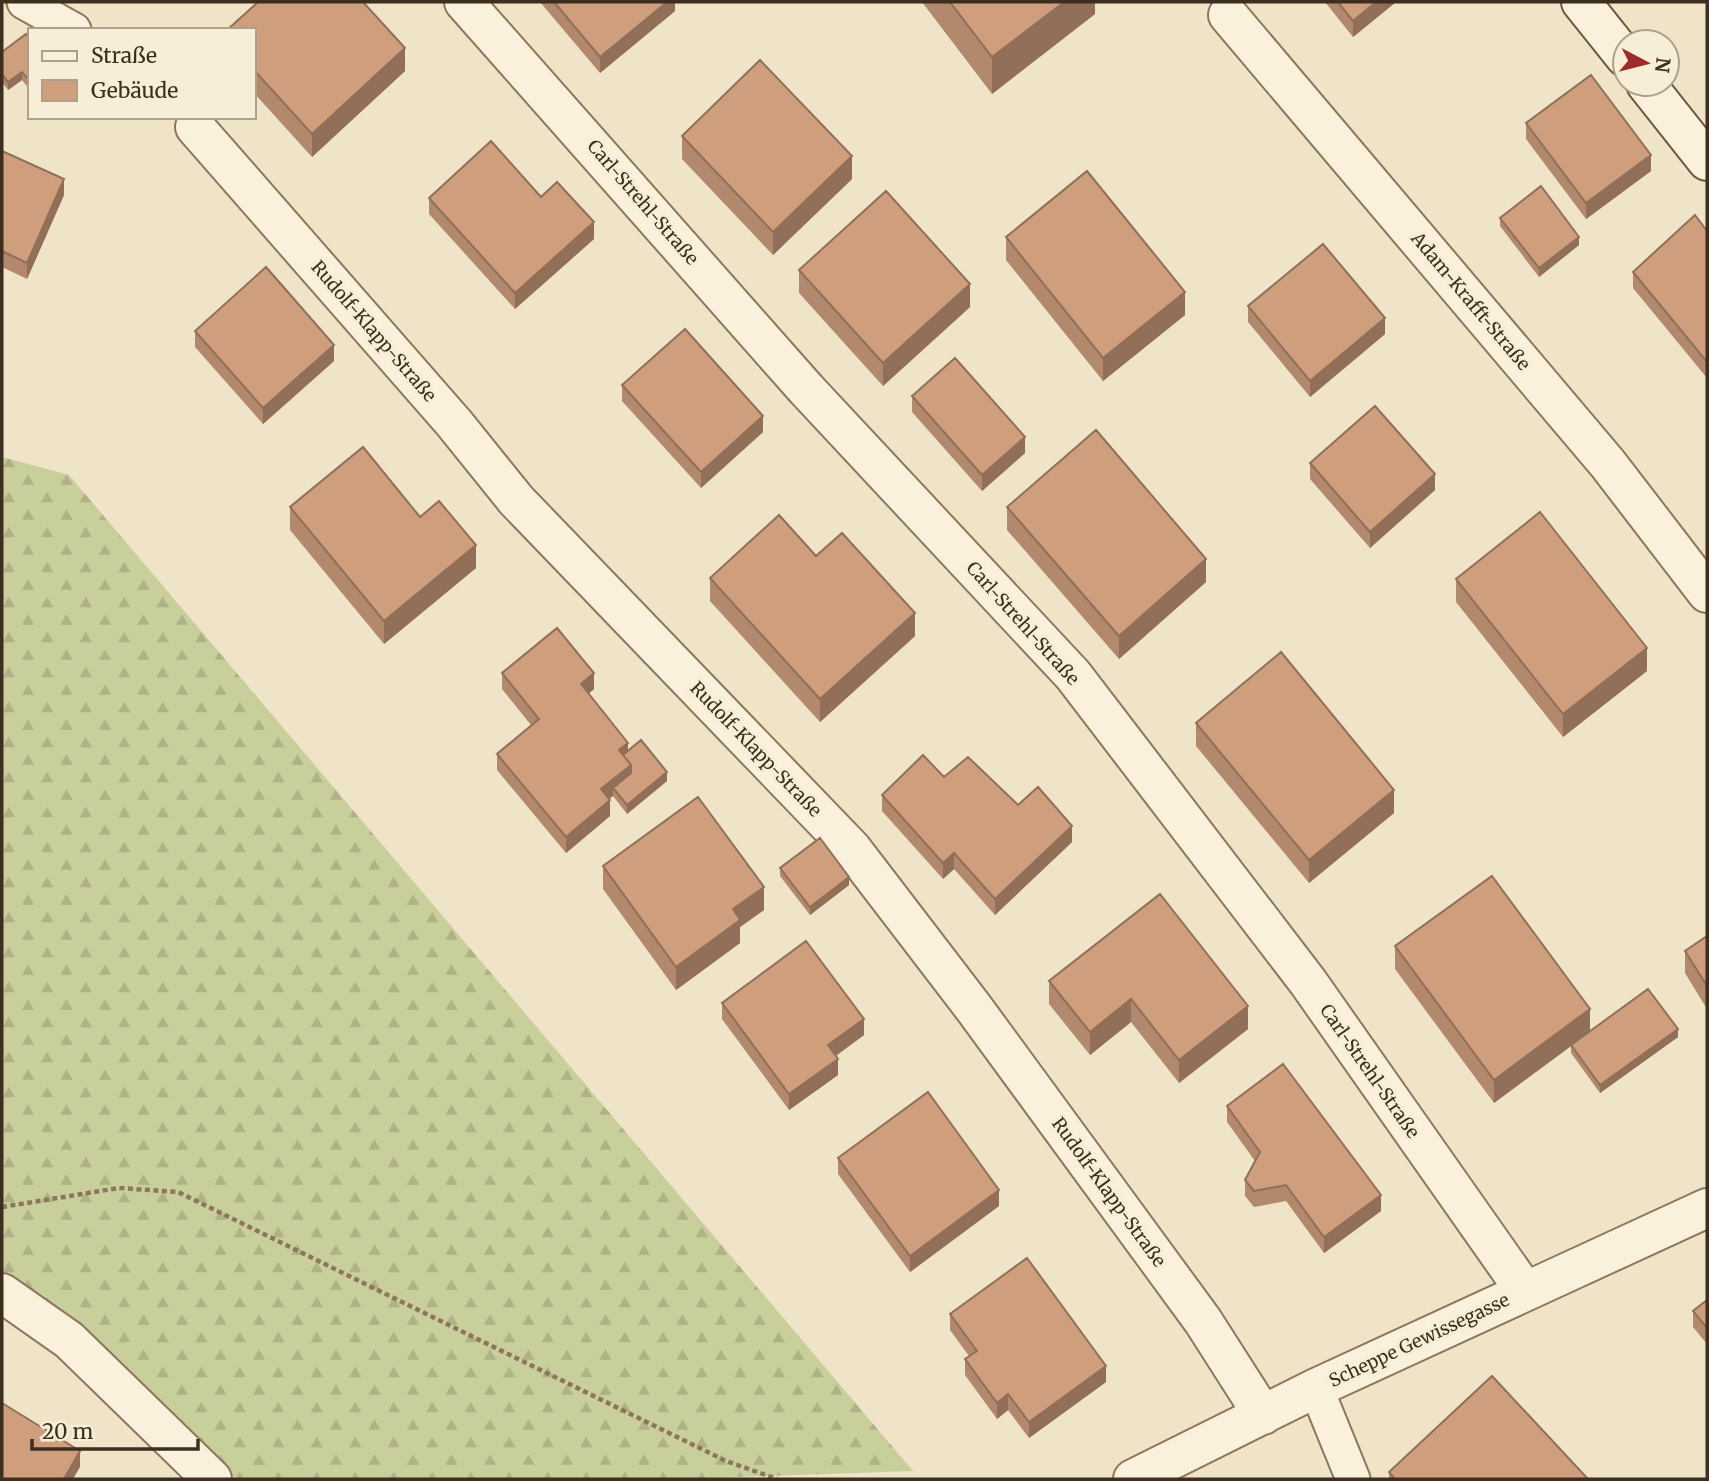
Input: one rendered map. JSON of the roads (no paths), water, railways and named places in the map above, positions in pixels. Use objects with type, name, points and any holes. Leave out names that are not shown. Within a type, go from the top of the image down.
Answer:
[{"type":"street","name":"Carl-Strehl-Straße","points":[[464,2],[806,389],[1073,675],[1308,982],[1525,1291]]},
{"type":"street","points":[[1581,2],[1611,40]]},
{"type":"street","name":"Adam-Krafft-Straße","points":[[1222,8],[1608,464],[1707,593]]},
{"type":"street","points":[[1657,98],[1707,161]]},
{"type":"street","name":"Rudolf-Klapp-Straße","points":[[190,122],[454,423],[516,500],[852,849],[973,1007],[1195,1310],[1264,1415]]},
{"type":"street","name":"Scheppe Gewissegasse","points":[[1133,1479],[1316,1388],[1707,1208]]},
{"type":"street","points":[[2,1293],[69,1340],[212,1479]]},
{"type":"lane","points":[[24,2],[70,28]]},
{"type":"lane","points":[[1316,1388],[1353,1479]]}]
